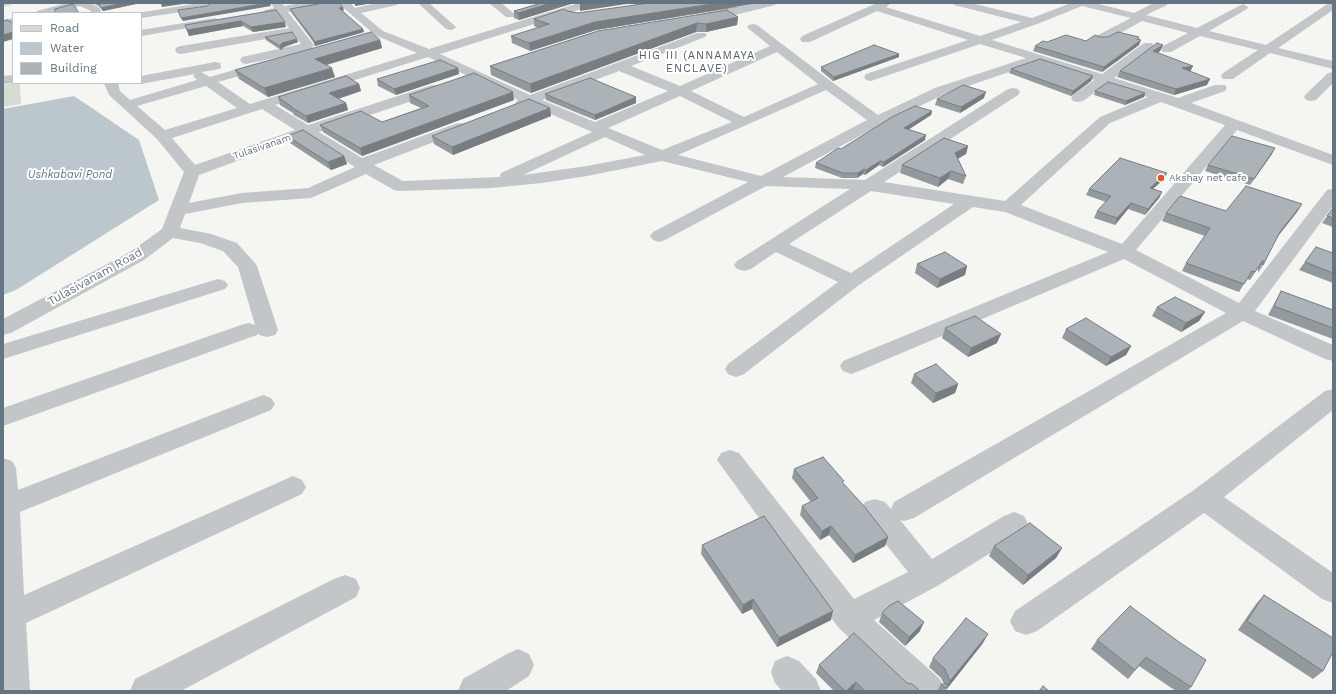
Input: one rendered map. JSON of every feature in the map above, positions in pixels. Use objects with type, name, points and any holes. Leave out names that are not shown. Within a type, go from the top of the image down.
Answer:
[{"type":"main road","points":[[3,4],[7,3]]},
{"type":"street","points":[[45,12],[79,3]]},
{"type":"street","points":[[82,3],[96,10],[96,12]]},
{"type":"street","points":[[258,14],[279,6],[320,3]]},
{"type":"street","points":[[348,7],[393,3]]},
{"type":"street","points":[[423,3],[450,27]]},
{"type":"street","points":[[494,3],[510,15]]},
{"type":"street","points":[[686,20],[739,11],[770,3]]},
{"type":"street","points":[[958,3],[1033,22]]},
{"type":"street","points":[[979,8],[991,3]]},
{"type":"street","points":[[871,77],[982,40],[1081,3],[1333,65]]},
{"type":"street","points":[[1102,38],[1163,3]]},
{"type":"street","points":[[1323,3],[1333,5]]},
{"type":"street","points":[[142,15],[206,4],[223,19],[142,33]]},
{"type":"street","points":[[806,39],[881,5],[982,40],[1161,97],[1333,160]]},
{"type":"street","points":[[1178,103],[1224,82],[1267,49],[1333,5]]},
{"type":"street","points":[[142,80],[299,49],[308,45],[279,6]]},
{"type":"street","points":[[348,7],[372,35],[428,53],[530,100],[662,156],[762,181],[868,185],[1009,207],[1125,252],[1242,313],[1333,354]]},
{"type":"street","points":[[1167,49],[1243,8]]},
{"type":"street","points":[[162,136],[559,13],[588,9]]},
{"type":"street","points":[[753,27],[827,85],[877,121]]},
{"type":"street","points":[[173,28],[187,67],[248,109]]},
{"type":"street","points":[[181,50],[297,30]]},
{"type":"street","points":[[508,108],[701,35]]},
{"type":"street","points":[[1078,98],[1148,46]]},
{"type":"street","points":[[491,183],[681,91],[779,47]]},
{"type":"street","points":[[126,105],[317,51]]},
{"type":"street","points":[[659,236],[877,121],[940,91],[1039,58]]},
{"type":"street","points":[[619,66],[681,91],[744,122]]},
{"type":"street","points":[[461,80],[498,68]]},
{"type":"street","points":[[1311,97],[1333,76]]},
{"type":"street","points":[[3,417],[258,330],[247,266],[230,247],[204,238],[170,232],[192,172],[162,136],[126,105],[114,92],[116,84]]},
{"type":"street","name":"Tulasivanam","points":[[192,172],[446,85]]},
{"type":"street","points":[[263,104],[306,132],[400,186],[491,183],[542,178],[587,171],[662,156],[827,85]]},
{"type":"street","points":[[744,265],[1013,92]]},
{"type":"street","points":[[1009,207],[1105,120],[1161,97]]},
{"type":"street","points":[[178,210],[242,198],[311,193],[365,166],[472,122]]},
{"type":"street","points":[[851,366],[1125,252],[1234,124]]},
{"type":"street","points":[[904,510],[1242,313],[1333,194]]},
{"type":"street","points":[[736,369],[852,281],[971,200]]},
{"type":"street","name":"Tulasivanam Road","points":[[3,328],[137,256],[170,232]]},
{"type":"street","points":[[776,245],[852,281]]},
{"type":"street","points":[[3,352],[218,285]]},
{"type":"street","points":[[1026,621],[1204,498],[1333,397]]},
{"type":"street","points":[[5,506],[263,404]]},
{"type":"street","points":[[730,460],[849,617],[928,691]]},
{"type":"street","points":[[3,468],[5,506],[6,617],[13,691]]},
{"type":"street","points":[[6,617],[293,487]]},
{"type":"street","points":[[1204,498],[1333,590]]},
{"type":"street","points":[[875,510],[929,576]]},
{"type":"street","points":[[849,617],[929,576],[1014,524]]},
{"type":"street","points":[[147,691],[345,588]]},
{"type":"street","points":[[476,691],[518,665]]},
{"type":"shaded area","points":[[20,84],[21,104],[3,107],[3,85]]},
{"type":"water","name":"Ushkabavi Pond","points":[[74,96],[139,140],[159,200],[16,290],[3,295],[3,109]]},
{"type":"building","points":[[99,3],[123,3],[101,8]]},
{"type":"building","points":[[211,3],[267,3],[181,18],[178,10],[207,6]]},
{"type":"building","points":[[320,3],[339,3],[343,7],[339,8],[363,29],[314,42],[290,9]]},
{"type":"building","points":[[542,3],[551,3],[518,13],[514,11]]},
{"type":"building","points":[[649,3],[718,3],[595,22],[529,43],[511,36],[549,24],[534,19],[564,9],[578,13]]},
{"type":"building","points":[[73,4],[78,12],[55,12],[55,9]]},
{"type":"building","points":[[276,10],[285,22],[251,27],[241,21],[187,30],[185,25]]},
{"type":"building","points":[[727,10],[738,17],[706,24],[697,23],[530,84],[490,66],[598,31]]},
{"type":"building","points":[[7,20],[12,22],[12,32],[3,35],[3,21]]},
{"type":"building","points":[[292,32],[297,39],[282,43],[280,46],[265,37]]},
{"type":"building","points":[[371,32],[380,40],[315,59],[332,68],[264,88],[235,70]]},
{"type":"building","points":[[1118,32],[1139,37],[1137,39],[1141,40],[1104,67],[1035,46],[1043,41],[1047,42],[1066,35],[1086,41],[1095,35],[1100,37],[1108,37]]},
{"type":"building","points":[[1157,43],[1163,45],[1153,51],[1193,66],[1182,68],[1210,79],[1176,89],[1120,71]]},
{"type":"building","points":[[874,45],[899,54],[834,77],[821,67]]},
{"type":"building","points":[[1040,59],[1093,76],[1073,91],[1011,69]]},
{"type":"building","points":[[440,60],[458,68],[394,89],[377,79]]},
{"type":"building","points":[[474,73],[513,92],[360,148],[320,125],[361,111],[382,122],[429,106],[409,95]]},
{"type":"building","points":[[346,76],[359,84],[329,93],[346,103],[306,116],[278,97]]},
{"type":"building","points":[[590,78],[636,97],[595,115],[545,94]]},
{"type":"building","points":[[1108,82],[1145,93],[1126,101],[1095,91]]},
{"type":"building","points":[[963,85],[986,92],[961,107],[937,99]]},
{"type":"building","points":[[529,99],[550,108],[452,147],[432,136]]},
{"type":"building","points":[[915,106],[932,111],[904,128],[926,135],[884,162],[880,161],[858,173],[843,173],[816,163],[838,148],[841,149],[892,117]]},
{"type":"building","points":[[303,130],[344,156],[328,162],[287,136]]},
{"type":"building","points":[[1232,136],[1275,148],[1254,179],[1208,165]]},
{"type":"building","points":[[944,138],[968,146],[955,153],[966,176],[951,171],[940,178],[902,165]]},
{"type":"building","points":[[1120,158],[1167,173],[1150,188],[1162,192],[1148,209],[1131,203],[1117,218],[1097,211],[1111,196],[1089,189]]},
{"type":"building","points":[[1246,186],[1302,204],[1280,232],[1263,265],[1263,260],[1255,272],[1252,271],[1244,284],[1186,263],[1210,228],[1166,213],[1180,196],[1226,211]]},
{"type":"building","points":[[1333,208],[1333,218],[1327,216]]},
{"type":"building","points":[[1316,247],[1333,253],[1333,273],[1305,262]]},
{"type":"building","points":[[945,252],[967,266],[940,279],[917,264]]},
{"type":"building","points":[[1281,291],[1333,310],[1333,328],[1274,306]]},
{"type":"building","points":[[1175,297],[1205,312],[1186,323],[1157,307]]},
{"type":"building","points":[[975,316],[1001,334],[971,348],[945,328]]},
{"type":"building","points":[[1086,318],[1131,346],[1111,357],[1066,329]]},
{"type":"building","points":[[936,364],[958,384],[936,393],[914,374]]},
{"type":"building","points":[[823,457],[888,537],[855,555],[831,526],[822,531],[802,506],[818,498],[794,469]]},
{"type":"building","points":[[764,516],[833,611],[779,638],[753,599],[743,605],[702,545]]},
{"type":"building","points":[[1030,523],[1062,548],[1028,575],[994,546]]},
{"type":"building","points":[[1264,595],[1333,638],[1333,652],[1323,671],[1247,621]]},
{"type":"building","points":[[898,601],[924,622],[909,637],[882,613],[889,606]]},
{"type":"building","points":[[1130,606],[1206,660],[1191,687],[1146,657],[1135,670],[1097,640]]},
{"type":"building","points":[[966,618],[988,634],[950,681],[945,669],[933,658]]},
{"type":"building","points":[[854,633],[907,683],[912,684],[918,689],[917,691],[865,691],[856,682],[845,691],[819,665]]},
{"type":"building","points":[[941,684],[948,684],[945,688]]},
{"type":"building","points":[[1043,686],[1049,691],[1039,691]]},
{"type":"place","name":"Akshay net cafe","points":[[1161,178]]},
{"type":"district","name":"HIG III (ANNAMAYA ENCLAVE)","points":[[697,62]]}]
